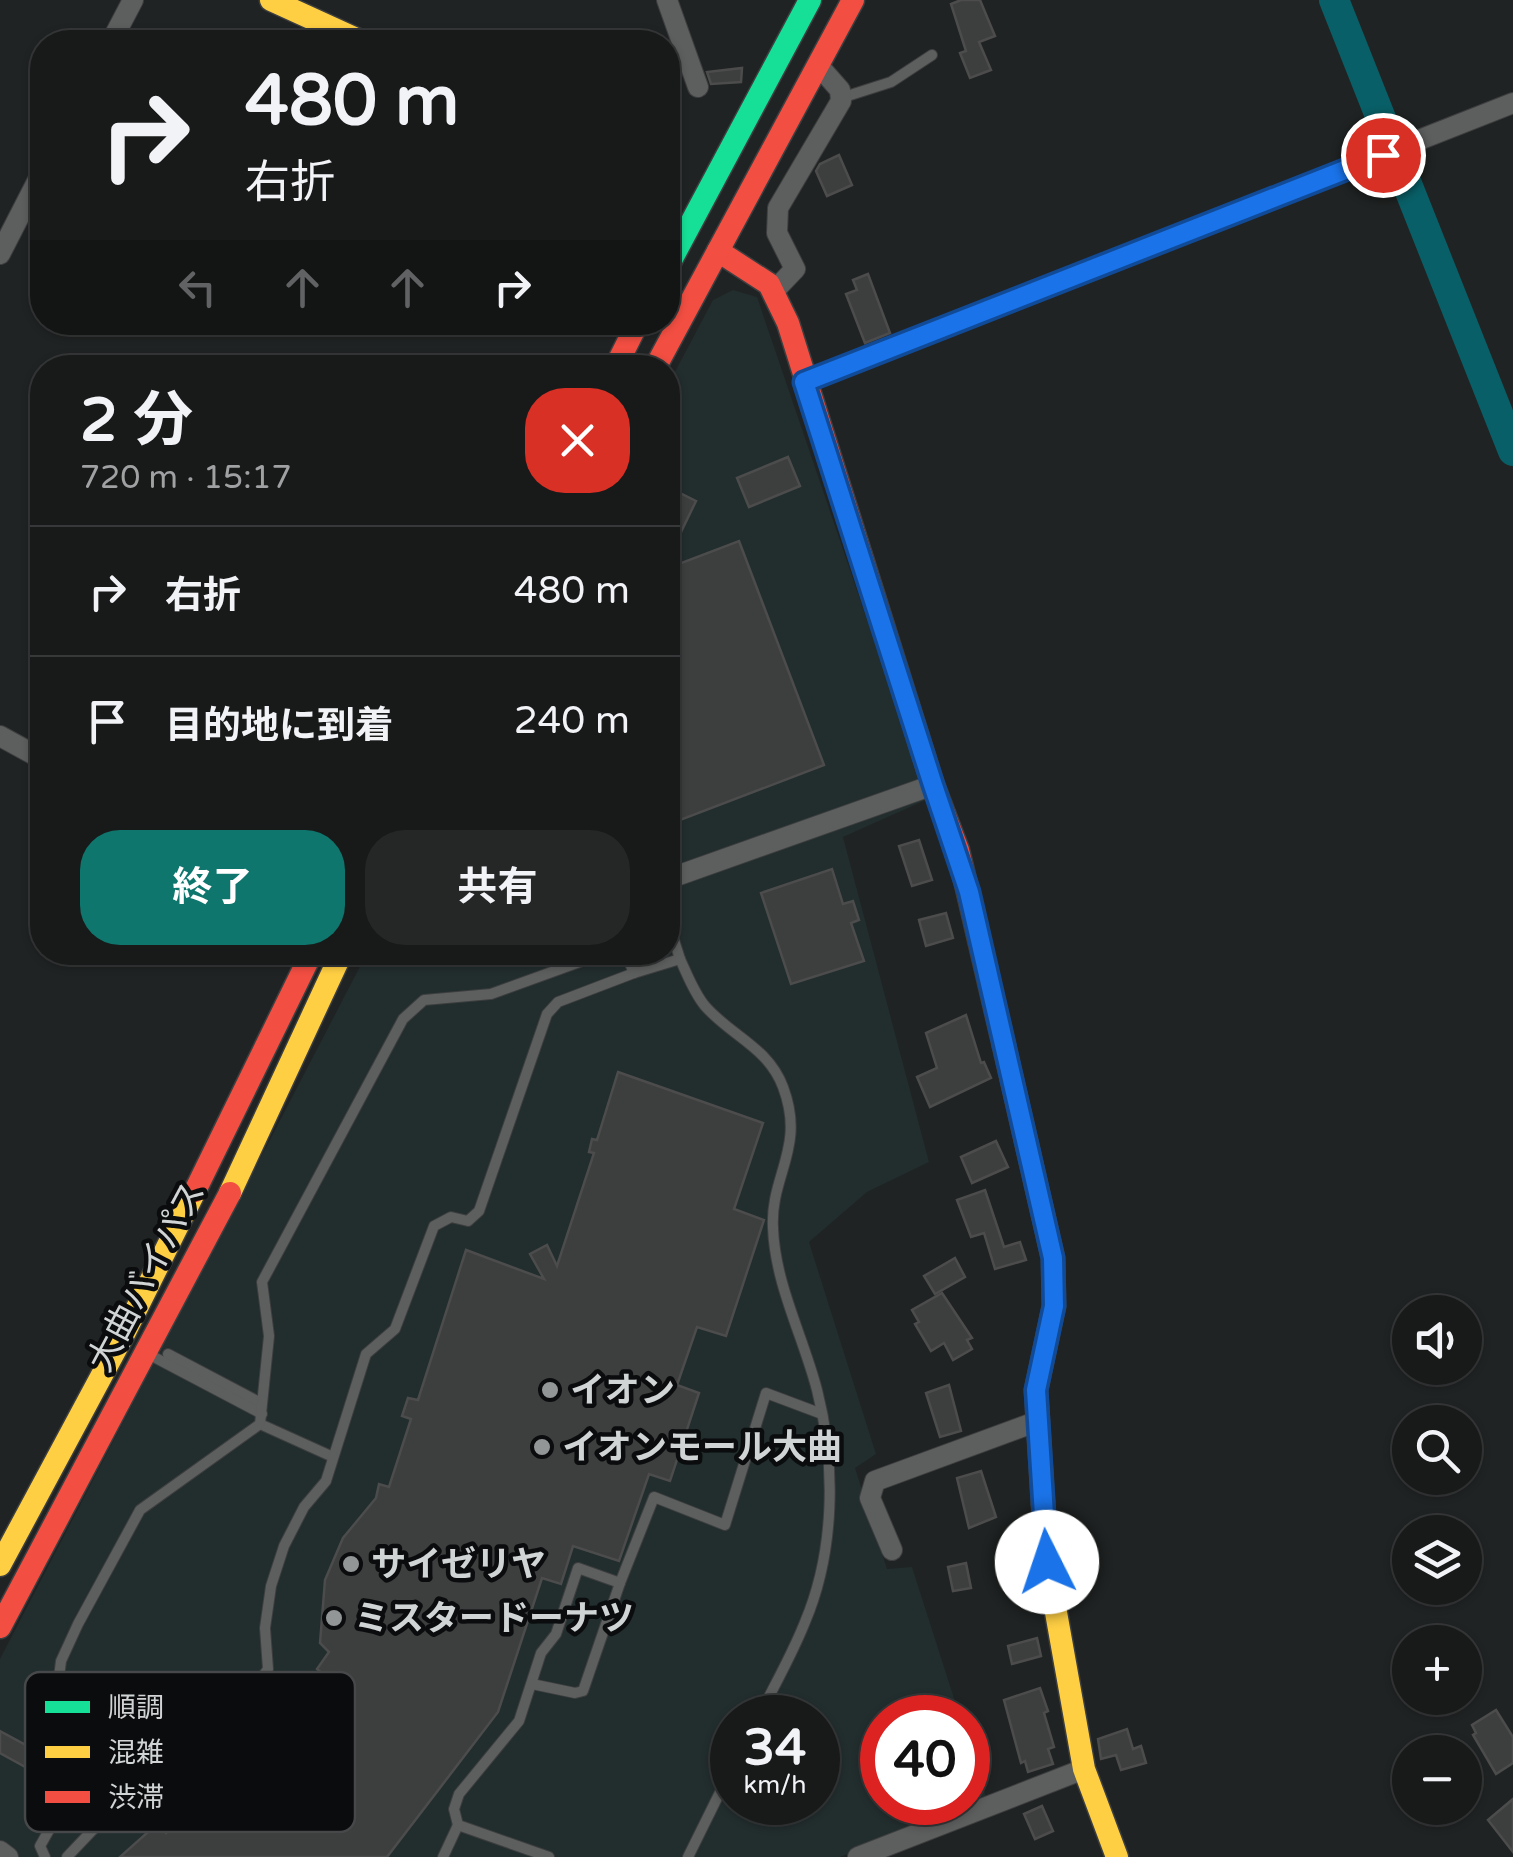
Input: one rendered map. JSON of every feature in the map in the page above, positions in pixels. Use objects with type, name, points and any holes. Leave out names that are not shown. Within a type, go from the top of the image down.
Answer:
[{"type":"main road","points":[[270,0],[316,30]]},
{"type":"main road","points":[[270,0],[336,30]]},
{"type":"main road","points":[[680,238],[810,0]]},
{"type":"main road","points":[[680,322],[852,0]]},
{"type":"main road","points":[[680,217],[718,251],[774,291],[788,323],[969,892],[1053,1258],[1054,1306],[1036,1390],[1047,1562],[1084,1769],[1117,1857]]},
{"type":"main road","points":[[680,251],[718,251]]},
{"type":"main road","name":"大曲バイパス","points":[[0,1565],[124,1334],[306,965]]},
{"type":"main road","name":"大曲バイパス","points":[[0,1627],[157,1353],[336,965]]},
{"type":"street","points":[[117,30],[133,0]]},
{"type":"street","points":[[668,0],[678,30]]},
{"type":"street","points":[[680,35],[698,87]]},
{"type":"street","points":[[774,291],[795,269],[777,232],[778,208],[840,98],[833,80],[818,65]]},
{"type":"street","points":[[804,382],[1513,103]]},
{"type":"street","points":[[0,254],[30,195]]},
{"type":"street","points":[[0,736],[30,752]]},
{"type":"street","points":[[680,875],[933,785]]},
{"type":"street","points":[[892,1550],[870,1498],[874,1481],[1038,1421]]},
{"type":"street","points":[[858,1857],[1084,1769]]},
{"type":"street","points":[[0,1851],[8,1857]]},
{"type":"lane","points":[[840,98],[891,82],[932,55]]},
{"type":"lane","points":[[680,959],[705,1006],[757,1047],[782,1084],[792,1128],[772,1226],[782,1278],[822,1414],[830,1478],[824,1555],[806,1620],[769,1695]]},
{"type":"lane","points":[[60,1672],[78,1624],[140,1510],[261,1414],[269,1336],[262,1282],[403,1019],[424,1000],[491,994],[571,965]]},
{"type":"lane","points":[[630,965],[634,974]]},
{"type":"lane","points":[[266,1672],[270,1586],[304,1507],[326,1481],[366,1354],[395,1328],[431,1231],[446,1218],[468,1221],[479,1211],[547,1014],[558,1002],[662,965]]},
{"type":"lane","points":[[157,1353],[261,1414]]},
{"type":"lane","points":[[157,1353],[332,1457]]},
{"type":"lane","points":[[532,1684],[575,1693],[583,1691],[654,1498],[725,1525],[766,1393],[822,1414]]},
{"type":"lane","points":[[443,1857],[458,1824],[454,1809],[458,1794],[520,1721],[541,1653],[556,1634],[578,1568],[620,1582]]},
{"type":"lane","points":[[688,1857],[710,1812]]},
{"type":"lane","points":[[458,1824],[549,1857]]},
{"type":"lane","points":[[68,1857],[90,1832]]},
{"type":"lane","points":[[33,1857],[43,1851]]},
{"type":"shaded area","points":[[733,290],[757,297],[928,799],[843,837],[929,1162],[867,1192],[809,1242],[876,1454],[855,1468],[887,1569],[912,1567],[953,1695],[860,1695],[860,1825],[923,1825],[840,1857],[0,1857],[0,1659],[361,965],[680,965],[680,362],[713,300]]},
{"type":"building","points":[[980,0],[995,36],[979,42],[991,70],[970,78],[960,53],[966,51],[951,4]]},
{"type":"building","points":[[742,68],[741,82],[711,84],[707,72]]},
{"type":"building","points":[[839,155],[852,185],[827,196],[816,171],[820,164]]},
{"type":"building","points":[[868,274],[890,333],[865,343],[846,294],[857,290],[853,280]]},
{"type":"building","points":[[788,457],[800,486],[749,507],[737,478]]},
{"type":"building","points":[[680,493],[696,501],[680,531]]},
{"type":"building","points":[[739,541],[824,765],[680,820],[680,563]]},
{"type":"building","points":[[919,840],[932,880],[912,886],[899,846]]},
{"type":"building","points":[[832,869],[843,904],[853,901],[859,920],[851,923],[864,961],[791,984],[761,893]]},
{"type":"building","points":[[946,913],[953,938],[926,946],[919,920]]},
{"type":"building","points":[[966,1015],[981,1063],[984,1062],[991,1078],[930,1107],[917,1077],[937,1068],[926,1033]]},
{"type":"building","name":"イオンモール大曲","points":[[618,1072],[763,1123],[734,1209],[764,1220],[726,1336],[697,1327],[677,1385],[699,1393],[670,1481],[649,1474],[619,1561],[573,1546],[561,1584],[542,1578],[498,1712],[387,1857],[120,1857],[148,1832],[355,1832],[355,1672],[317,1669],[329,1652],[320,1643],[325,1580],[343,1538],[376,1498],[379,1484],[389,1487],[411,1419],[402,1416],[408,1398],[418,1400],[466,1250],[544,1279],[530,1254],[547,1245],[557,1266],[594,1153],[589,1152],[592,1139],[597,1140]]},
{"type":"building","points":[[996,1141],[1008,1167],[972,1183],[961,1157]]},
{"type":"building","points":[[985,1190],[1004,1247],[1020,1242],[1026,1260],[995,1269],[984,1233],[971,1237],[957,1200]]},
{"type":"building","points":[[955,1258],[965,1277],[935,1294],[924,1276]]},
{"type":"building","points":[[942,1293],[972,1338],[967,1340],[972,1349],[953,1360],[944,1343],[931,1351],[915,1324],[919,1322],[912,1310]]},
{"type":"building","points":[[949,1385],[961,1431],[940,1437],[926,1393]]},
{"type":"building","points":[[981,1471],[996,1517],[969,1528],[957,1478]]},
{"type":"building","points":[[966,1563],[971,1588],[953,1591],[948,1567]]},
{"type":"building","points":[[1037,1638],[1041,1656],[1012,1664],[1008,1646]]},
{"type":"building","points":[[1040,1688],[1048,1711],[1044,1713],[1054,1747],[1048,1749],[1053,1764],[1028,1772],[1025,1761],[1021,1763],[1004,1700]]},
{"type":"building","points":[[1496,1710],[1513,1737],[1513,1763],[1496,1774],[1482,1750],[1482,1735],[1473,1735],[1476,1733],[1472,1725]]},
{"type":"building","points":[[1127,1729],[1133,1749],[1141,1746],[1146,1763],[1121,1770],[1116,1755],[1101,1759],[1098,1739]]},
{"type":"building","points":[[0,1731],[25,1745],[25,1767],[0,1753]]},
{"type":"building","points":[[1513,1799],[1513,1852],[1488,1820]]},
{"type":"building","points":[[1042,1806],[1053,1831],[1035,1839],[1024,1814]]},
{"type":"waterway","points":[[1334,0],[1513,451]]},
{"type":"traffic: fast","points":[[680,244],[810,0]]},
{"type":"traffic: fast","points":[[1004,1046],[1053,1258],[1054,1306],[1036,1390],[1043,1504]]},
{"type":"traffic: slow","points":[[271,0],[337,30]]},
{"type":"traffic: slow","points":[[230,1193],[336,965]]},
{"type":"traffic: slow","points":[[0,1565],[124,1334],[195,1191]]},
{"type":"traffic: slow","points":[[1043,1504],[1047,1562],[1084,1769],[1117,1857]]},
{"type":"traffic: jam","points":[[680,322],[853,0]]},
{"type":"traffic: jam","points":[[718,251],[769,284],[788,323],[933,785],[958,850],[1004,1046]]},
{"type":"traffic: jam","points":[[622,355],[632,335]]},
{"type":"traffic: jam","points":[[662,355],[673,335]]},
{"type":"traffic: jam","points":[[195,1191],[306,965]]},
{"type":"traffic: jam","points":[[0,1627],[230,1193]]},
{"type":"place","name":"イオン","points":[[550,1390]]},
{"type":"place","name":"イオンモール大曲","points":[[542,1447]]},
{"type":"place","name":"サイゼリヤ","points":[[351,1564]]},
{"type":"place","name":"ミスタードーナツ","points":[[334,1618]]},
{"type":"route","points":[[1047,1562],[1036,1390],[1054,1306],[1053,1258],[1046,1218],[958,850],[933,785],[804,382],[1383,155]]}]
